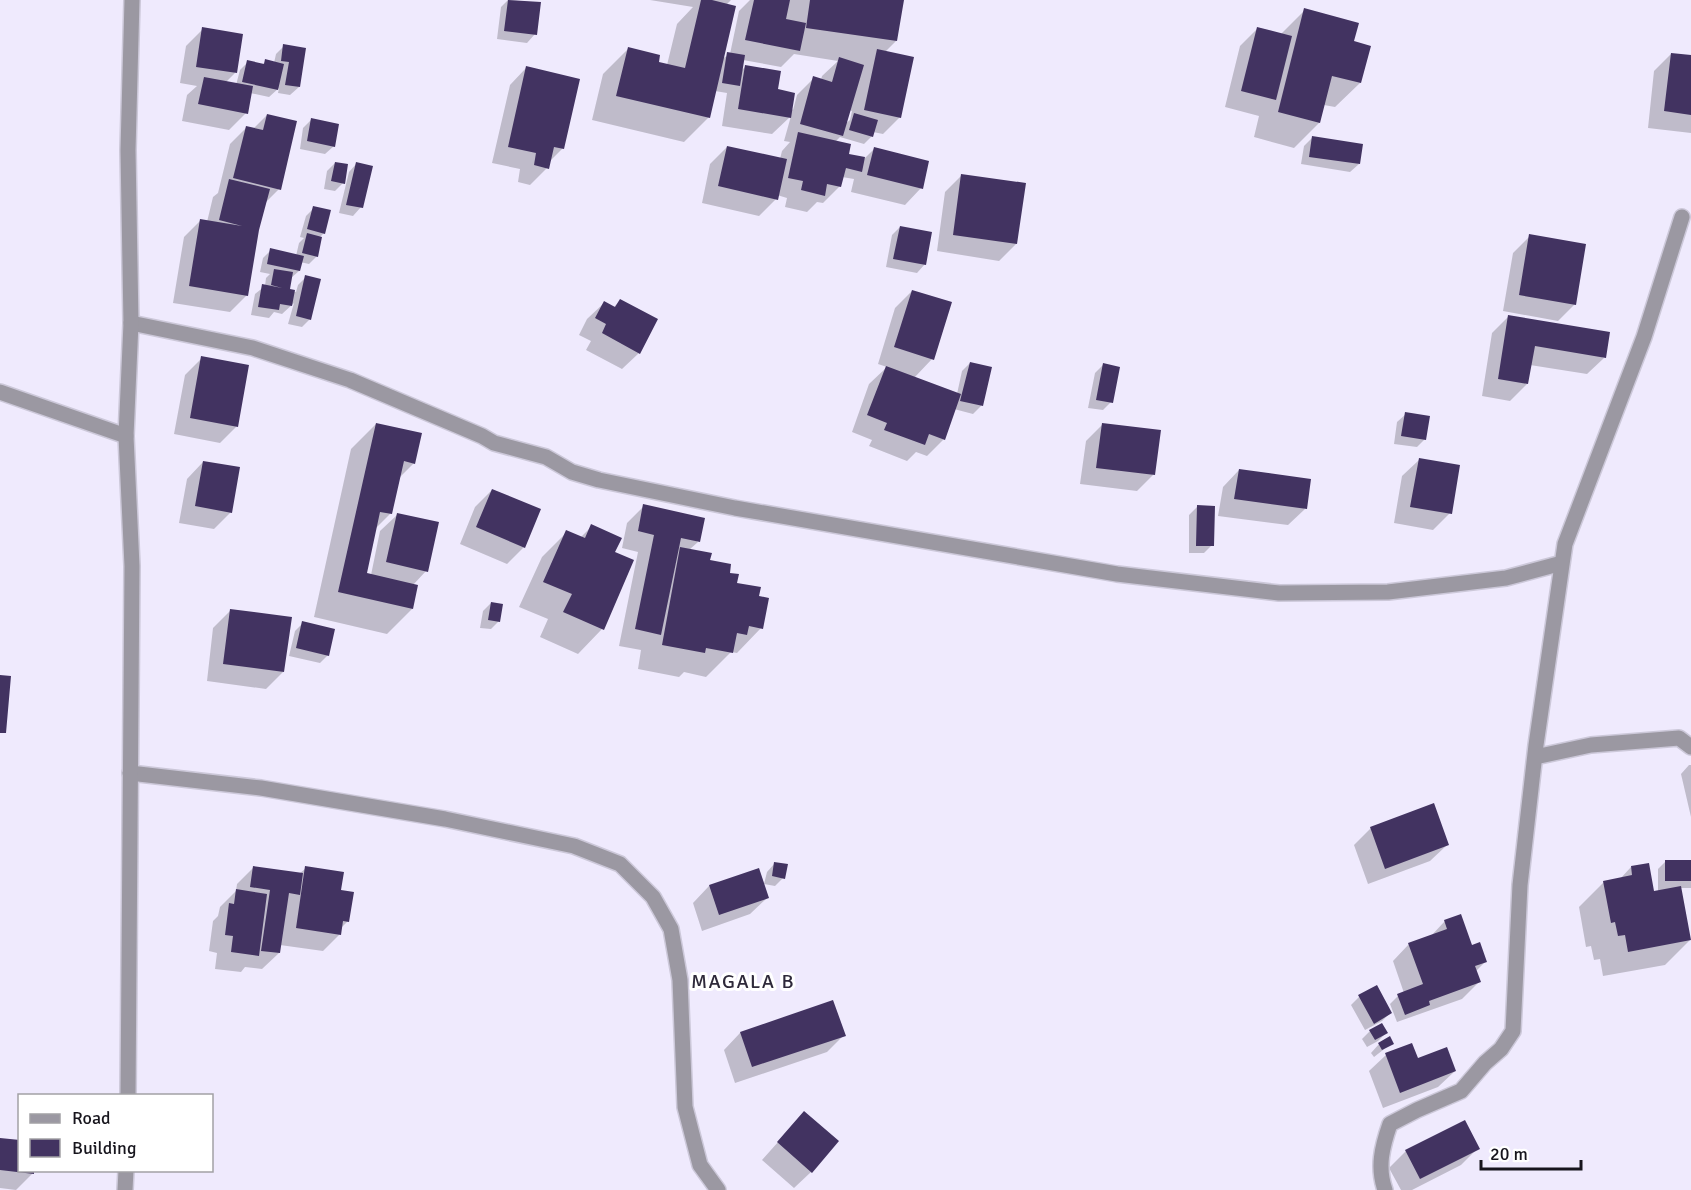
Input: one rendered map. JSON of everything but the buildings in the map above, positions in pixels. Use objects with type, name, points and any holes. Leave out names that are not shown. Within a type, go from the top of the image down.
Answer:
[{"type":"street","points":[[128,1094],[132,566],[126,436],[131,322],[128,150],[132,0]]},
{"type":"street","points":[[1385,1190],[1380,1176],[1382,1145],[1390,1124],[1461,1091],[1485,1063],[1501,1049],[1513,1031],[1520,885],[1535,757],[1565,544],[1644,337],[1682,217]]},
{"type":"street","points":[[131,322],[253,348],[328,373],[429,413],[494,443],[546,457],[572,472],[599,480],[735,508],[1118,574],[1280,593],[1377,592],[1506,578],[1562,563]]},
{"type":"street","points":[[0,392],[126,436]]},
{"type":"street","points":[[1535,757],[1591,745],[1687,740]]},
{"type":"street","points":[[130,773],[261,788],[445,819],[574,846],[620,864],[653,897],[671,929],[680,980],[685,1107],[700,1165],[718,1190]]},
{"type":"street","points":[[125,1190],[126,1172]]},
{"type":"district","name":"MAGALA B","points":[[743,981]]}]
